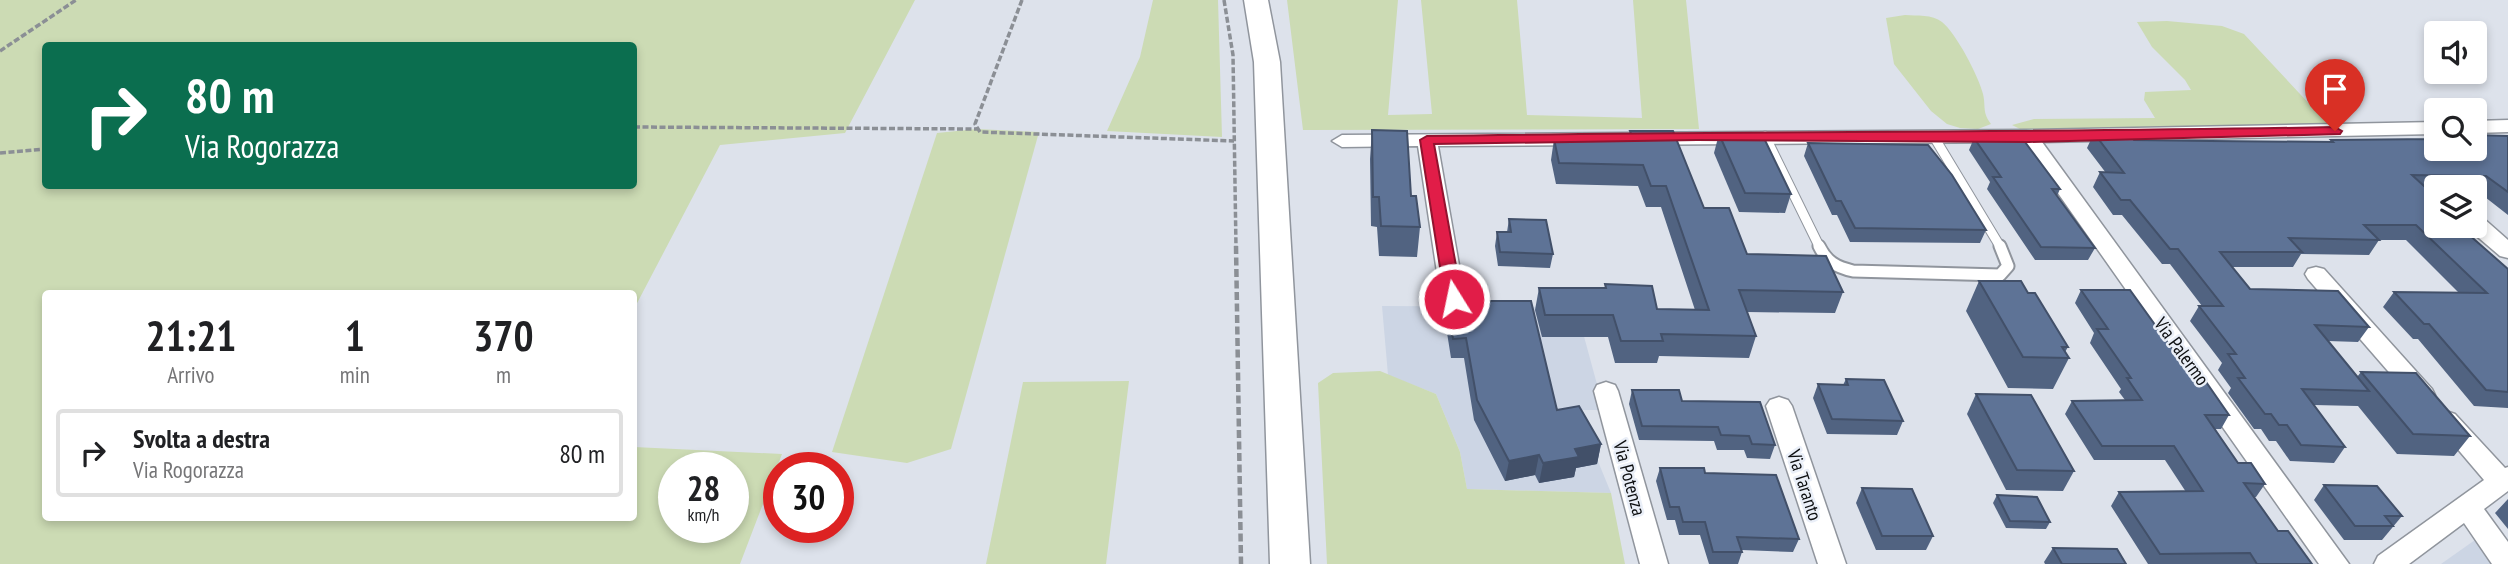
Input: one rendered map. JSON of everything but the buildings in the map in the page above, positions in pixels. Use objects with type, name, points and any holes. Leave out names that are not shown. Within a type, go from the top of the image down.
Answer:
[{"type":"street","points":[[1256,0],[1267,62],[1290,564]]},
{"type":"street","points":[[2487,127],[2508,126]]},
{"type":"street","points":[[1342,141],[1765,136],[2029,138],[2424,128]]},
{"type":"street","name":"Via Palermo","points":[[2029,138],[2335,564]]},
{"type":"street","points":[[1427,140],[1454,299]]},
{"type":"street","points":[[2487,233],[2508,251]]},
{"type":"street","points":[[2316,274],[2504,479],[2388,564]]},
{"type":"street","name":"Via Potenza","points":[[1606,391],[1654,564]]},
{"type":"street","name":"Via Taranto","points":[[1779,406],[1832,564]]},
{"type":"street","points":[[2466,505],[2508,564]]},
{"type":"lane","points":[[1765,136],[1825,258],[1838,267],[1853,271],[2000,275],[2008,266],[2005,255],[1934,137]]},
{"type":"path","points":[[0,51],[76,0]]},
{"type":"path","points":[[1022,0],[975,124],[980,132],[1234,141]]},
{"type":"path","points":[[1224,0],[1233,55],[1241,564]]},
{"type":"path","points":[[637,127],[977,128]]},
{"type":"path","points":[[0,153],[42,149]]},
{"type":"shaded area","points":[[1382,306],[1576,307],[1604,410],[1577,410],[1611,493],[1467,489],[1460,452],[1436,394],[1388,375]]},
{"type":"shaded area","points":[[2475,540],[2492,564],[2441,564]]},
{"type":"green space","points":[[0,0],[915,0],[845,133],[720,145],[637,303],[637,290],[42,290],[42,521],[637,521],[637,447],[740,452],[658,452],[658,543],[748,543],[740,564],[0,564]]},
{"type":"green space","points":[[1153,0],[1218,0],[1222,137],[1107,131],[1140,57]]},
{"type":"green space","points":[[1287,0],[1398,0],[1388,115],[1432,114],[1421,0],[1517,0],[1527,115],[1642,118],[1633,0],[1686,0],[1699,129],[1303,130]]},
{"type":"green space","points":[[1905,15],[1934,18],[1948,28],[1977,77],[1983,94],[1985,113],[1991,124],[1978,129],[1960,128],[1947,124],[1931,111],[1894,64],[1886,18]]},
{"type":"green space","points":[[2167,21],[2222,26],[2244,34],[2329,125],[2022,130],[2012,125],[2034,119],[2155,118],[2144,100],[2145,92],[2191,90],[2185,80],[2152,47],[2137,22]]},
{"type":"green space","points":[[977,129],[1039,132],[951,449],[907,463],[854,455],[854,452],[832,452],[937,133]]},
{"type":"green space","points":[[1380,371],[1436,394],[1460,452],[1467,489],[1611,493],[1625,564],[1327,564],[1318,383],[1333,373]]},
{"type":"green space","points":[[1129,381],[1106,564],[986,564],[1023,382]]},
{"type":"green space","points":[[749,452],[763,453],[763,504],[749,540]]},
{"type":"route","points":[[1454,299],[1427,140],[1697,136],[2029,138],[2335,131]]}]
